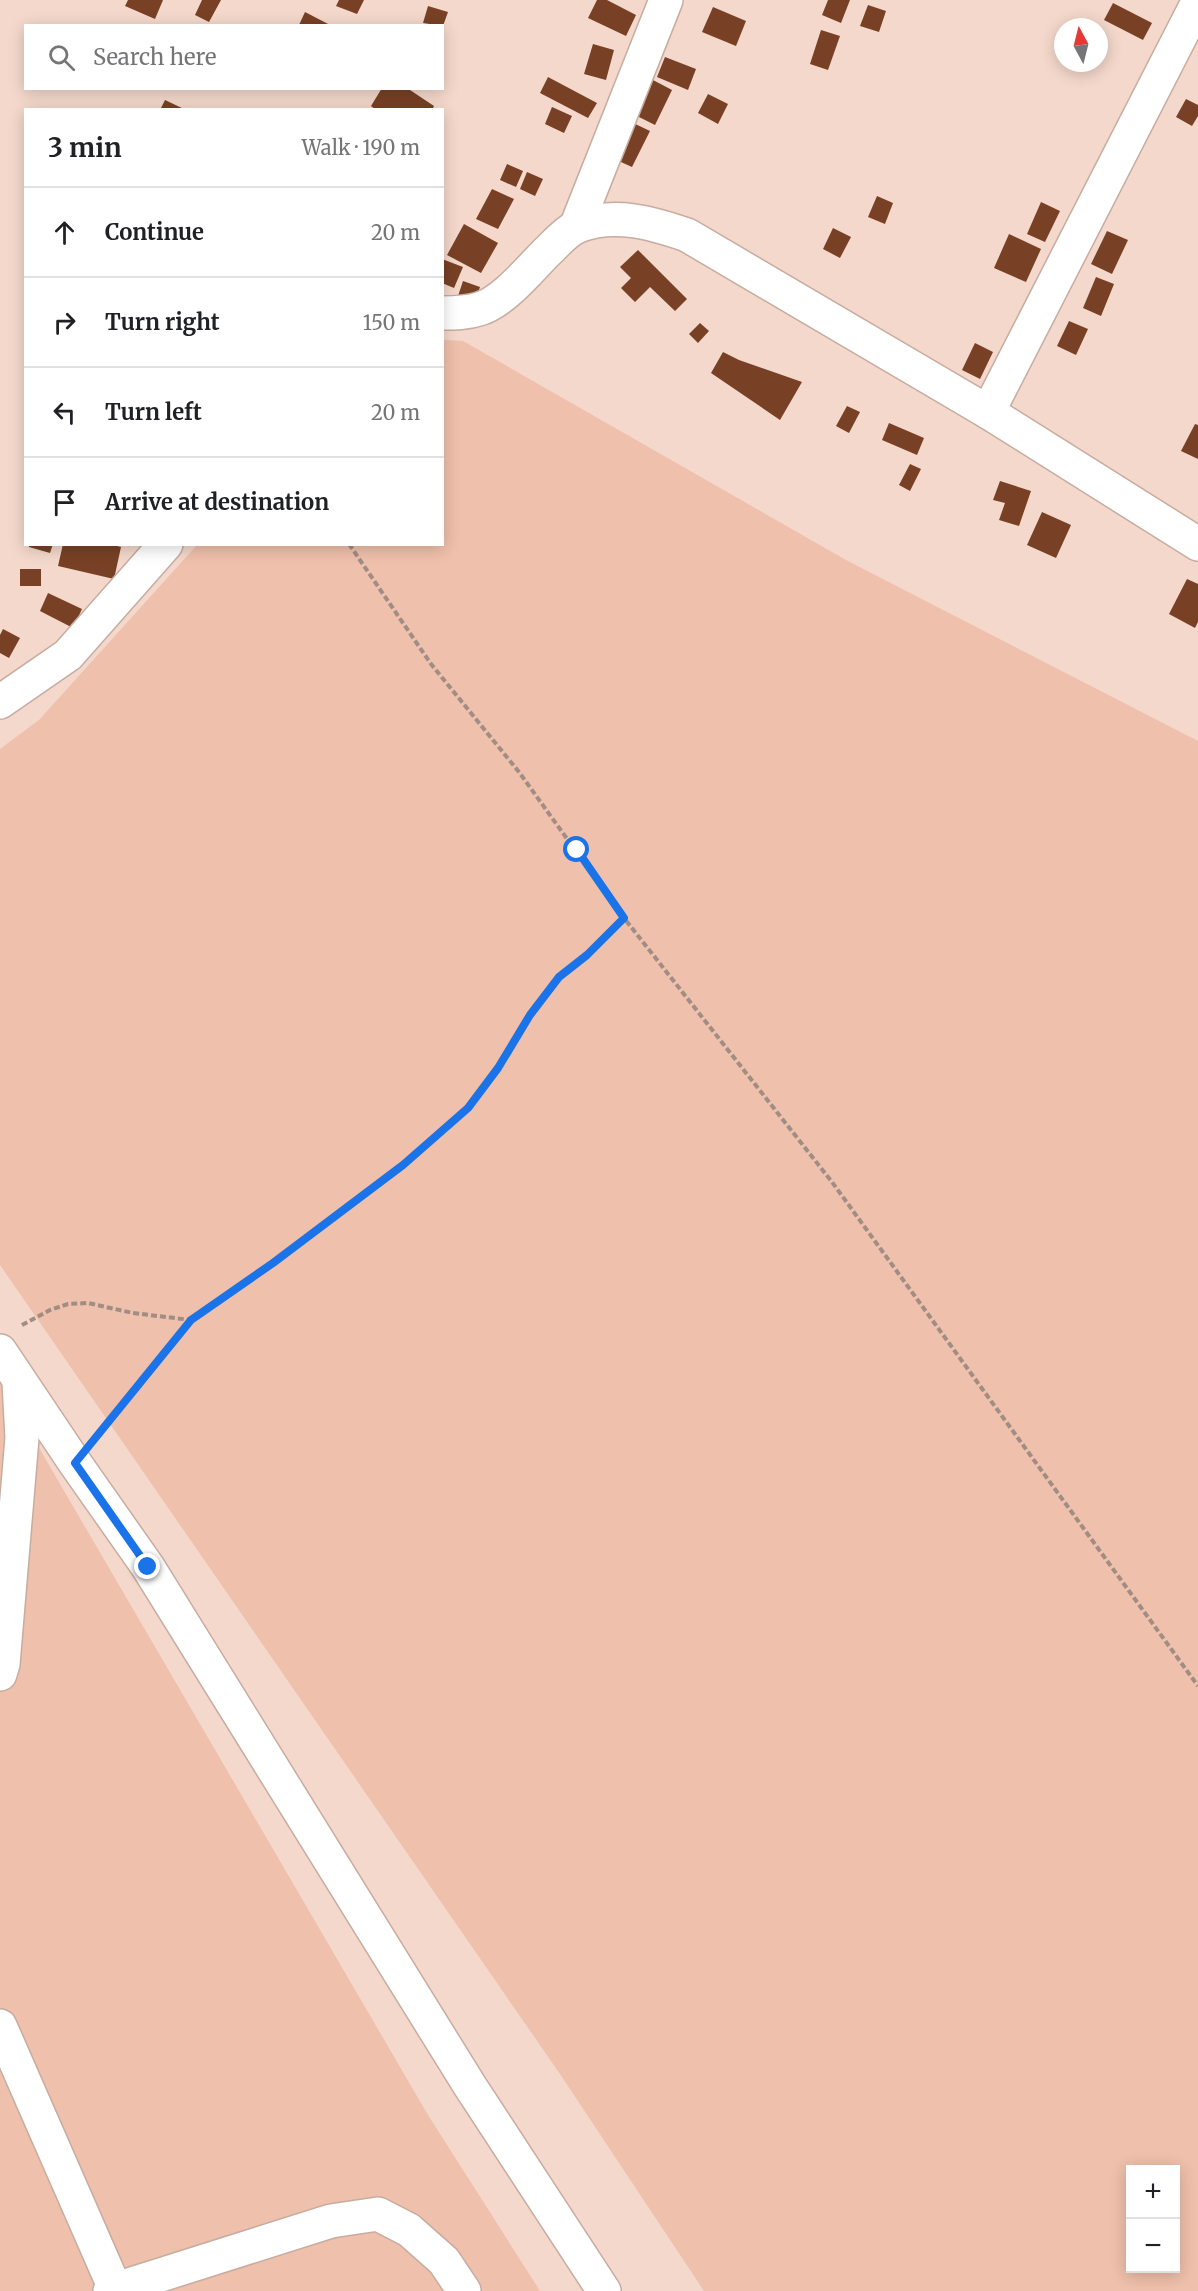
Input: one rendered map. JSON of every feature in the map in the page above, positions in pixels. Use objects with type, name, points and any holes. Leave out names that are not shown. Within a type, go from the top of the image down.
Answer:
[{"type":"street","points":[[576,227],[666,0]]},
{"type":"street","points":[[988,412],[1198,2]]},
{"type":"street","points":[[444,313],[482,309],[497,300],[576,227],[622,219],[660,225],[687,235],[988,412],[1198,544]]},
{"type":"street","points":[[0,702],[68,655],[164,546]]},
{"type":"street","points":[[0,1351],[148,1567],[470,2086],[604,2291]]},
{"type":"street","points":[[0,1674],[3,1664],[22,1438],[19,1380]]},
{"type":"street","points":[[0,2026],[114,2290],[331,2221],[378,2214],[409,2230],[444,2261],[464,2291]]},
{"type":"path","points":[[350,546],[431,664],[519,772],[624,918],[832,1182],[1198,1686]]},
{"type":"path","points":[[75,1463],[191,1320],[273,1263],[403,1165],[468,1108],[498,1068],[530,1015],[559,977],[587,955],[624,918]]},
{"type":"path","points":[[20,1326],[50,1310],[68,1304],[88,1303],[133,1313],[191,1320]]},
{"type":"shaded area","points":[[444,340],[463,341],[846,560],[1198,741],[1198,2291],[704,2291],[560,2074],[0,1265],[0,749],[39,720],[196,546],[444,546]]},
{"type":"shaded area","points":[[0,1381],[428,2115],[540,2291],[0,2291]]},
{"type":"building","points":[[128,0],[163,0],[155,19],[125,6]]},
{"type":"building","points":[[202,0],[221,0],[209,22],[195,15]]},
{"type":"building","points":[[339,0],[364,0],[357,14],[336,6]]},
{"type":"building","points":[[597,0],[607,0],[636,15],[626,36],[588,18]]},
{"type":"building","points":[[828,0],[850,0],[841,23],[822,15]]},
{"type":"building","points":[[1113,3],[1152,23],[1143,40],[1108,22],[1108,18],[1105,18]]},
{"type":"building","points":[[868,5],[886,11],[879,32],[860,26]]},
{"type":"building","points":[[428,6],[448,12],[444,24],[423,23]]},
{"type":"building","points":[[713,7],[746,21],[736,46],[702,32]]},
{"type":"building","points":[[305,12],[328,24],[299,24]]},
{"type":"building","points":[[821,30],[840,36],[828,70],[810,64]]},
{"type":"building","points":[[593,44],[614,50],[606,80],[584,74]]},
{"type":"building","points":[[665,57],[696,69],[688,90],[657,77]]},
{"type":"building","points":[[548,77],[597,103],[588,118],[540,93]]},
{"type":"building","points":[[653,80],[672,90],[655,125],[635,115]]},
{"type":"building","points":[[381,90],[410,90],[434,106],[433,108],[374,108],[371,106]]},
{"type":"building","points":[[708,94],[728,104],[718,124],[698,113]]},
{"type":"building","points":[[1186,99],[1198,105],[1198,116],[1192,126],[1176,117]]},
{"type":"building","points":[[165,100],[182,108],[161,108]]},
{"type":"building","points":[[552,107],[572,116],[564,133],[545,124]]},
{"type":"building","points":[[629,121],[650,131],[632,167],[612,158]]},
{"type":"building","points":[[507,164],[523,171],[516,187],[500,180]]},
{"type":"building","points":[[527,172],[543,179],[535,196],[520,189]]},
{"type":"building","points":[[492,189],[514,199],[498,229],[476,219]]},
{"type":"building","points":[[877,196],[893,203],[885,224],[868,217]]},
{"type":"building","points":[[1041,202],[1060,211],[1045,242],[1027,234]]},
{"type":"building","points":[[464,224],[498,243],[481,273],[447,255]]},
{"type":"building","points":[[833,228],[851,237],[840,258],[823,249]]},
{"type":"building","points":[[1107,231],[1128,240],[1112,274],[1091,264]]},
{"type":"building","points":[[1009,234],[1041,249],[1026,282],[994,268]]},
{"type":"building","points":[[638,250],[687,299],[675,311],[650,287],[635,302],[621,288],[631,278],[620,267]]},
{"type":"building","points":[[444,260],[463,267],[454,288],[444,284]]},
{"type":"building","points":[[1096,277],[1114,284],[1101,316],[1083,308]]},
{"type":"building","points":[[463,281],[480,287],[475,302],[458,296]]},
{"type":"building","points":[[1069,321],[1088,329],[1076,355],[1057,346]]},
{"type":"building","points":[[700,323],[709,331],[698,343],[689,334]]},
{"type":"building","points":[[975,343],[993,352],[980,379],[962,370]]},
{"type":"building","points":[[723,352],[802,382],[780,420],[711,373]]},
{"type":"building","points":[[847,406],[860,412],[849,433],[836,426]]},
{"type":"building","points":[[889,423],[924,438],[917,455],[882,440]]},
{"type":"building","points":[[1195,424],[1198,425],[1198,459],[1181,451]]},
{"type":"building","points":[[910,464],[921,469],[910,491],[899,485]]},
{"type":"building","points":[[1000,481],[1031,491],[1019,526],[999,520],[1005,503],[993,500]]},
{"type":"building","points":[[1042,512],[1071,525],[1056,558],[1027,545]]},
{"type":"building","points":[[29,546],[52,546],[50,553]]},
{"type":"building","points":[[63,546],[121,547],[114,579],[58,566]]},
{"type":"building","points":[[20,569],[41,569],[41,586],[20,586]]},
{"type":"building","points":[[1187,579],[1198,584],[1198,622],[1195,628],[1169,614]]},
{"type":"building","points":[[48,593],[82,609],[73,628],[40,611]]},
{"type":"building","points":[[3,629],[20,638],[9,658],[0,653],[0,635]]},
{"type":"route","points":[[148,1567],[75,1463],[191,1320],[273,1263],[403,1165],[468,1108],[498,1068],[530,1015],[559,977],[587,955],[624,918],[577,850]]}]
